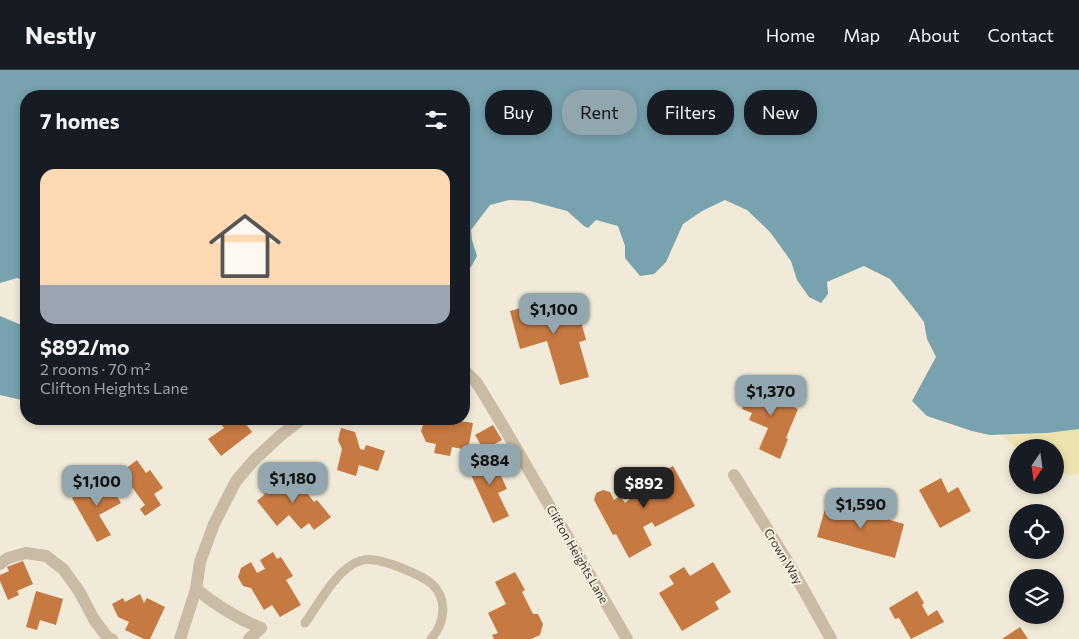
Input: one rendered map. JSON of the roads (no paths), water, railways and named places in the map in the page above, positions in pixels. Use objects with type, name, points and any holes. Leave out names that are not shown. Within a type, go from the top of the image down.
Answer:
[{"type":"street","name":"Clifton Heights Lane","points":[[470,376],[477,383],[497,415],[627,639]]},
{"type":"street","points":[[180,639],[196,589],[200,562],[214,524],[236,481],[255,459],[294,425]]},
{"type":"street","name":"Crown Way","points":[[734,475],[792,569],[831,639]]},
{"type":"street","points":[[0,564],[8,558],[26,553],[46,556],[63,569],[79,590],[95,621],[108,638],[112,639]]},
{"type":"street","points":[[196,589],[238,619],[261,628],[250,639]]},
{"type":"lane","points":[[305,623],[340,573],[360,560],[380,561],[410,571],[432,584],[443,602],[441,624],[431,639]]},
{"type":"water","points":[[0,70],[1079,70],[1079,429],[1047,433],[990,435],[927,416],[912,401],[936,357],[927,339],[924,322],[890,279],[864,266],[827,282],[828,294],[821,303],[809,297],[797,280],[791,261],[770,232],[747,210],[725,200],[702,211],[683,224],[666,262],[654,274],[640,276],[625,258],[625,246],[618,226],[596,220],[588,228],[567,211],[530,201],[509,200],[490,205],[471,230],[477,256],[470,267],[470,90],[20,90],[20,279],[17,278],[0,283]]},
{"type":"water","points":[[0,316],[20,324],[20,400],[0,395]]}]
